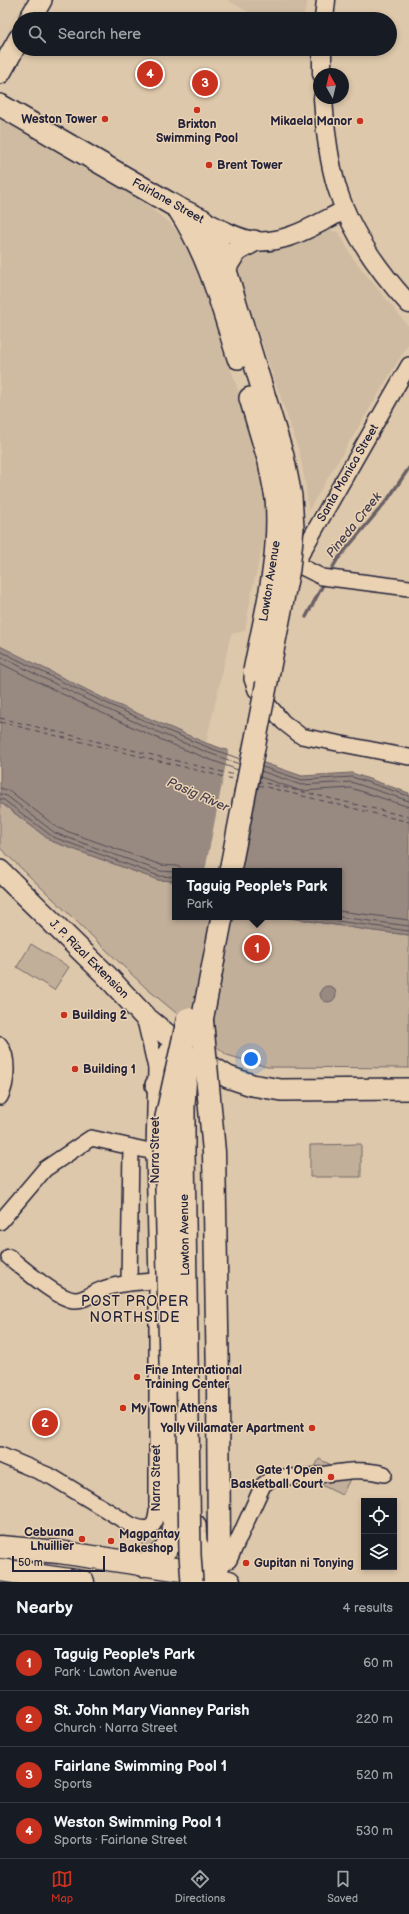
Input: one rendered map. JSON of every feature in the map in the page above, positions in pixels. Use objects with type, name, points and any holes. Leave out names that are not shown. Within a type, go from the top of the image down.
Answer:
[{"type":"main road","points":[[34,12],[41,0]]},
{"type":"main road","points":[[0,73],[12,52]]},
{"type":"main road","name":"Fairlane Street","points":[[0,105],[178,208],[203,220]]},
{"type":"main road","name":"Lawton Avenue","points":[[178,208],[200,246],[216,287],[269,462],[293,528],[289,569],[231,868]]},
{"type":"main road","name":"Lawton Avenue","points":[[203,220],[213,235],[226,267],[283,456],[283,497],[277,527],[274,567],[217,868]]},
{"type":"main road","points":[[216,287],[236,251],[254,241]]},
{"type":"main road","name":"J. P. Rizal Extension","points":[[0,871],[106,975],[144,1016],[192,1055],[228,1077],[252,1085],[281,1090],[409,1089]]},
{"type":"main road","name":"Lawton Avenue","points":[[186,1578],[190,1555],[184,1122],[208,920]]},
{"type":"main road","name":"Lawton Avenue","points":[[216,1577],[201,1558],[193,1152],[196,1051],[195,1020],[221,920]]},
{"type":"main road","points":[[143,1565],[168,1547],[174,1532],[166,1124],[195,1020]]},
{"type":"main road","points":[[0,1547],[52,1551],[143,1565],[186,1578],[216,1577],[218,1383],[214,1152],[195,1020]]},
{"type":"main road","name":"Lawton Avenue","points":[[186,1578],[196,1543],[189,1107],[192,1055]]},
{"type":"main road","points":[[156,1076],[176,1080],[190,1085]]},
{"type":"main road","points":[[189,1107],[196,1096],[205,1091],[216,1088],[252,1085]]},
{"type":"main road","name":"Lawton Avenue","points":[[196,1543],[216,1577]]},
{"type":"main road","points":[[49,1576],[53,1565],[52,1551]]},
{"type":"main road","points":[[0,1570],[83,1582]]},
{"type":"street","points":[[325,12],[326,0]]},
{"type":"street","points":[[322,56],[322,68]]},
{"type":"street","points":[[324,104],[329,157],[337,189],[367,251],[409,304]]},
{"type":"street","name":"Fairlane Street","points":[[203,220],[231,234],[254,241],[276,240],[296,234],[346,210]]},
{"type":"street","name":"Santa Monica Street","points":[[409,365],[296,564],[285,581],[275,587],[267,595],[252,679],[256,690],[265,703],[283,722],[301,736],[409,757]]},
{"type":"street","points":[[296,564],[328,578],[409,588]]},
{"type":"street","points":[[265,703],[284,603],[285,581]]},
{"type":"street","points":[[256,654],[274,658]]},
{"type":"street","name":"Narra Street","points":[[0,1455],[52,1477],[131,1525],[144,1529],[154,1524],[157,1512],[157,1281],[154,1152],[156,1076],[144,1016]]},
{"type":"street","points":[[156,1076],[174,1041]]},
{"type":"street","points":[[0,1045],[4,1051],[5,1083],[0,1097]]},
{"type":"street","points":[[0,1222],[45,1169],[91,1138],[154,1152]]},
{"type":"street","points":[[129,1283],[131,1148]]},
{"type":"street","points":[[9,1256],[52,1290],[74,1300],[82,1299],[102,1289],[129,1283],[157,1281]]},
{"type":"street","points":[[216,1577],[229,1560],[263,1485],[268,1480],[274,1478],[312,1476],[352,1470],[367,1470],[384,1474]]},
{"type":"shaded area","points":[[227,0],[308,0],[305,12],[248,12]]},
{"type":"shaded area","points":[[0,114],[137,198],[169,222],[180,235],[194,257],[262,463],[266,499],[267,528],[251,595],[245,631],[231,634],[206,743],[109,701],[0,646]]},
{"type":"shaded area","points":[[325,230],[339,232],[352,257],[409,327],[409,343],[308,511],[306,488],[300,454],[236,268],[252,248]]},
{"type":"shaded area","points":[[0,802],[51,841],[158,880],[172,881],[172,920],[303,920],[409,935],[409,1068],[267,1067],[227,1055],[146,988],[0,848]]},
{"type":"shaded area","points":[[31,944],[69,967],[54,990],[17,967]]},
{"type":"shaded area","points":[[361,1144],[361,1177],[310,1177],[310,1145]]},
{"type":"shaded area","name":"Gate 1 Open Basketball Court","points":[[319,1459],[352,1475],[342,1495],[309,1479]]},
{"type":"shaded area","points":[[159,1513],[168,1526],[155,1548],[143,1552],[141,1533]]},
{"type":"water","name":"Pasig River","points":[[0,646],[109,701],[206,743],[302,776],[352,773],[409,793],[409,935],[303,920],[342,920],[342,868],[172,868],[172,881],[158,880],[51,841],[0,802]]},
{"type":"water","points":[[328,986],[334,988],[336,994],[334,1000],[328,1002],[322,1000],[320,994],[322,988]]},
{"type":"pier","points":[[229,748],[262,760],[242,868],[206,868]]},
{"type":"waterway","name":"Pineda Creek","points":[[329,574],[337,560],[388,499],[409,468]]},
{"type":"waterway","name":"Pineda Creek","points":[[306,617],[325,581]]},
{"type":"ferry route","points":[[0,718],[239,776]]},
{"type":"ferry route","points":[[0,722],[237,780]]},
{"type":"ferry route","points":[[257,781],[409,817]]},
{"type":"ferry route","points":[[258,785],[409,822]]},
{"type":"place","name":"Weston Swimming Pool 1","points":[[150,74]]},
{"type":"place","name":"Fairlane Swimming Pool 1","points":[[205,83]]},
{"type":"place","name":"Brixton Swimming Pool","points":[[197,110]]},
{"type":"place","name":"Weston Tower","points":[[105,119]]},
{"type":"place","name":"Mikaela Manor","points":[[360,121]]},
{"type":"place","name":"Brent Tower","points":[[209,165]]},
{"type":"place","name":"Taguig People's Park","points":[[257,948]]},
{"type":"place","name":"Building 2","points":[[64,1015]]},
{"type":"place","name":"Building 1","points":[[75,1069]]},
{"type":"place","name":"Fine International Training Center","points":[[137,1377]]},
{"type":"place","name":"My Town Athens","points":[[123,1408]]},
{"type":"place","name":"St. John Mary Vianney Parish","points":[[45,1423]]},
{"type":"place","name":"Yolly Villamater Apartment","points":[[312,1428]]},
{"type":"place","name":"Gate 1 Open Basketball Court","points":[[331,1477]]},
{"type":"place","name":"Cebuana Lhuillier","points":[[82,1539]]},
{"type":"place","name":"Magpantay Bakeshop","points":[[111,1541]]},
{"type":"place","name":"Gupitan ni Tonying","points":[[246,1563]]},
{"type":"district","name":"POST PROPER NORTHSIDE","points":[[135,1310]]}]
